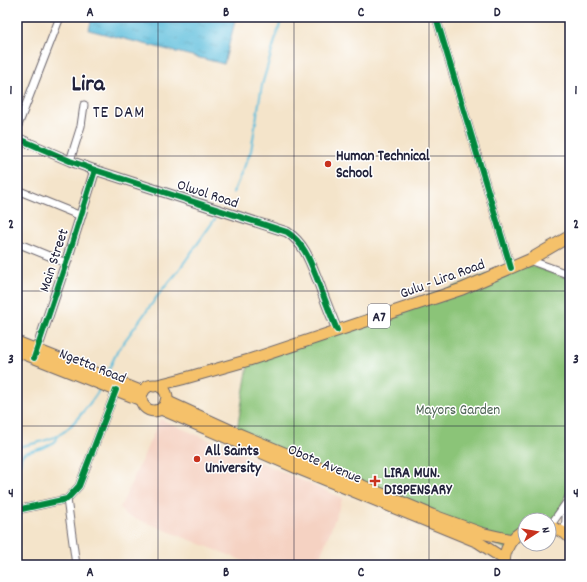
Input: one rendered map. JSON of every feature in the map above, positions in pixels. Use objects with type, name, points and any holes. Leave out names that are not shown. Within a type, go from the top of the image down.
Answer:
[{"type":"main road","name":"Gulu - Lira Road","points":[[154,386],[249,360],[462,289],[529,260],[570,236]]},
{"type":"main road","points":[[17,342],[35,354]]},
{"type":"main road","points":[[17,351],[35,354]]},
{"type":"main road","name":"Ngetta Road","points":[[35,354],[116,390],[142,396]]},
{"type":"main road","name":"Ngetta Road","points":[[35,354],[142,396]]},
{"type":"main road","points":[[142,396],[142,404],[149,410],[157,411],[182,379]]},
{"type":"main road","points":[[154,386],[162,389],[165,402]]},
{"type":"main road","name":"A7","points":[[142,396],[146,388],[154,386]]},
{"type":"main road","name":"Obote Avenue","points":[[165,402],[294,458],[432,515],[479,538]]},
{"type":"main road","points":[[557,530],[568,535]]},
{"type":"main road","points":[[504,562],[507,549],[517,535]]},
{"type":"main road","points":[[479,538],[512,540]]},
{"type":"main road","points":[[479,538],[504,562]]},
{"type":"street","points":[[17,128],[60,17]]},
{"type":"street","points":[[436,17],[511,268]]},
{"type":"street","points":[[70,161],[81,126],[84,105]]},
{"type":"street","name":"Olwol Road","points":[[17,138],[95,170],[287,232],[294,236],[308,258],[337,330]]},
{"type":"street","name":"Main Street","points":[[35,354],[66,263],[95,170]]},
{"type":"street","points":[[17,190],[81,216]]},
{"type":"street","points":[[17,243],[66,263]]},
{"type":"street","points":[[529,260],[570,275]]},
{"type":"street","points":[[17,510],[67,499],[79,486],[116,390]]},
{"type":"street","points":[[557,515],[567,502],[570,494]]},
{"type":"street","points":[[67,499],[76,565]]},
{"type":"street","points":[[567,502],[568,535]]},
{"type":"shaded area","name":"All Saints University","points":[[160,419],[343,498],[317,565],[254,565],[124,514],[120,508]]},
{"type":"green space","name":"Mayors Garden","points":[[522,262],[570,279],[570,486],[557,516],[557,512],[517,512],[517,540],[507,549],[235,441],[249,360]]},
{"type":"water","points":[[92,17],[236,17],[224,64],[89,30]]},
{"type":"waterway","points":[[233,193],[251,151],[262,85],[282,17]]},
{"type":"waterway","points":[[107,373],[118,350],[162,290],[176,274],[215,219]]},
{"type":"waterway","points":[[17,447],[46,440],[62,433],[83,412],[100,388]]},
{"type":"waterway","points":[[20,464],[21,457],[24,453],[49,445],[58,435]]},
{"type":"cycle path","points":[[436,17],[511,268]]},
{"type":"cycle path","points":[[17,138],[95,170],[287,232],[294,237],[308,256],[337,330]]},
{"type":"cycle path","points":[[34,358],[95,170]]},
{"type":"cycle path","points":[[17,510],[67,499],[79,486],[116,390]]},
{"type":"place","name":"Human Technical School","points":[[328,164]]},
{"type":"place","name":"All Saints University","points":[[197,459]]},
{"type":"place","name":"LIRA MUN. DISPENSARY","points":[[375,481]]},
{"type":"district","name":"Lira","points":[[88,82]]},
{"type":"district","name":"TE DAM","points":[[119,111]]}]
